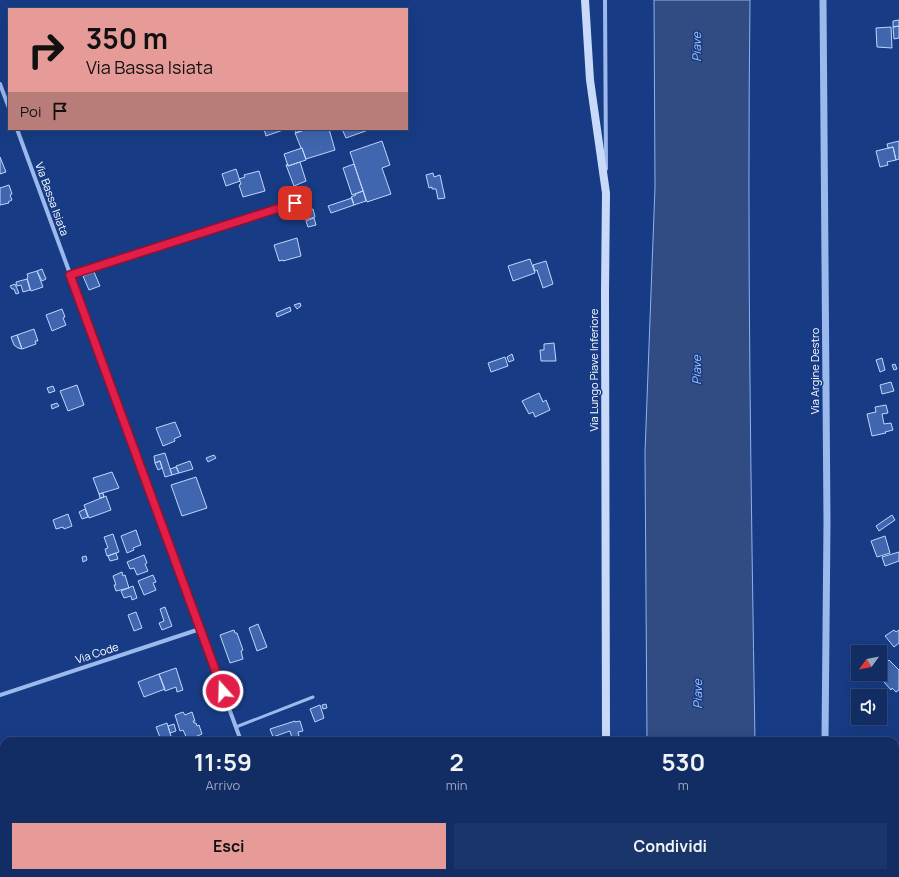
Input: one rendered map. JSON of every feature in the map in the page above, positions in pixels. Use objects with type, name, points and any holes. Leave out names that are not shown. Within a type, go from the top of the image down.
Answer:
[{"type":"main road","name":"Via Lungo Piave Inferiore","points":[[585,0],[590,80],[606,193],[606,737]]},
{"type":"street","points":[[605,0],[606,193]]},
{"type":"street","name":"Via Argine Destro","points":[[823,0],[827,514],[825,737]]},
{"type":"street","points":[[0,84],[8,105]]},
{"type":"street","name":"Via Bassa Isiata","points":[[17,130],[240,737]]},
{"type":"street","points":[[70,275],[295,203]]},
{"type":"street","name":"Via Code","points":[[0,694],[200,629]]},
{"type":"lane","points":[[236,727],[313,698]]},
{"type":"water","name":"Piave","points":[[654,0],[750,0],[749,278],[755,737],[647,737],[645,452],[655,187]]},
{"type":"building","points":[[899,20],[899,26],[893,27],[893,21]]},
{"type":"building","points":[[899,26],[899,38],[894,39],[893,27]]},
{"type":"building","points":[[891,27],[892,48],[877,47],[876,28]]},
{"type":"building","points":[[264,130],[283,130],[266,136]]},
{"type":"building","points":[[295,130],[304,130],[296,133]]},
{"type":"building","points":[[304,130],[329,130],[335,150],[306,159],[295,133]]},
{"type":"building","points":[[342,130],[368,130],[346,138]]},
{"type":"building","points":[[382,141],[390,165],[382,168],[391,194],[367,202],[350,152]]},
{"type":"building","points":[[899,141],[899,159],[896,160],[893,147],[888,148],[887,144]]},
{"type":"building","points":[[893,147],[896,160],[887,162],[888,165],[880,167],[876,151]]},
{"type":"building","points":[[302,148],[306,160],[288,166],[284,154]]},
{"type":"building","points":[[0,157],[6,172],[0,174]]},
{"type":"building","points":[[300,162],[306,181],[294,186],[286,165],[288,164],[288,166]]},
{"type":"building","points":[[354,164],[363,191],[352,195],[343,168]]},
{"type":"building","points":[[236,169],[240,181],[226,186],[222,174]]},
{"type":"building","points":[[259,171],[265,191],[243,197],[239,185],[241,184],[239,179],[245,177],[244,175]]},
{"type":"building","points":[[433,173],[434,177],[440,175],[445,198],[438,199],[436,189],[432,189],[432,187],[429,188],[426,175]]},
{"type":"building","points":[[9,185],[12,200],[8,202],[9,203],[0,205],[0,188]]},
{"type":"building","points":[[363,191],[366,201],[354,205],[351,197]]},
{"type":"building","points":[[352,198],[354,205],[331,213],[328,206]]},
{"type":"building","points":[[308,205],[310,210],[313,209],[315,217],[305,220],[301,207]]},
{"type":"building","points":[[314,218],[316,225],[308,227],[306,221]]},
{"type":"building","points":[[297,238],[301,256],[279,261],[274,245]]},
{"type":"building","points":[[530,259],[535,273],[513,281],[508,266]]},
{"type":"building","points":[[546,261],[553,284],[543,288],[537,270],[535,271],[533,265]]},
{"type":"building","points":[[42,269],[46,279],[42,281],[37,271]]},
{"type":"building","points":[[37,271],[43,287],[31,291],[27,274]]},
{"type":"building","points":[[94,272],[100,286],[89,290],[83,276]]},
{"type":"building","points":[[27,279],[30,290],[23,292],[21,285],[17,286],[16,282]]},
{"type":"building","points":[[15,284],[19,293],[16,294],[14,289],[10,286]]},
{"type":"building","points":[[300,303],[301,306],[297,309],[294,305]]},
{"type":"building","points":[[290,307],[291,311],[277,317],[276,313]]},
{"type":"building","points":[[62,309],[65,317],[63,318],[66,325],[52,331],[46,315]]},
{"type":"building","points":[[34,329],[38,341],[35,341],[36,344],[22,349],[17,335]]},
{"type":"building","points":[[17,335],[22,349],[14,345],[11,337]]},
{"type":"building","points":[[554,343],[556,361],[541,361],[540,350],[544,350],[544,344]]},
{"type":"building","points":[[512,354],[514,360],[509,362],[507,357]]},
{"type":"building","points":[[505,357],[508,366],[491,372],[488,363]]},
{"type":"building","points":[[882,358],[885,370],[880,372],[876,360]]},
{"type":"building","points":[[895,364],[897,369],[894,370],[892,365]]},
{"type":"building","points":[[891,382],[894,391],[882,394],[880,385]]},
{"type":"building","points":[[77,385],[84,405],[68,411],[60,391]]},
{"type":"building","points":[[53,386],[55,391],[49,393],[47,388]]},
{"type":"building","points":[[539,393],[543,402],[546,400],[550,410],[535,417],[533,412],[529,414],[522,401]]},
{"type":"building","points":[[57,403],[59,406],[52,409],[51,405]]},
{"type":"building","points":[[886,405],[888,413],[882,414],[884,424],[891,423],[893,430],[872,436],[867,414],[876,412],[875,407]]},
{"type":"building","points":[[175,422],[181,436],[174,439],[175,441],[163,446],[156,428]]},
{"type":"building","points":[[165,453],[172,475],[165,477],[160,461],[155,463],[154,456]]},
{"type":"building","points":[[214,455],[216,458],[208,462],[206,458]]},
{"type":"building","points":[[160,461],[162,468],[158,470],[155,463]]},
{"type":"building","points":[[190,461],[193,469],[179,473],[176,466]]},
{"type":"building","points":[[176,467],[179,473],[172,475],[170,469]]},
{"type":"building","points":[[112,472],[119,488],[99,494],[93,478]]},
{"type":"building","points":[[196,477],[207,508],[182,516],[171,485]]},
{"type":"building","points":[[103,493],[104,497],[100,498],[99,494]]},
{"type":"building","points":[[106,496],[111,510],[89,518],[84,505]]},
{"type":"building","points":[[85,509],[88,517],[82,519],[79,512]]},
{"type":"building","points":[[68,514],[72,526],[64,529],[63,527],[56,529],[53,520]]},
{"type":"building","points":[[892,515],[895,520],[879,531],[876,526]]},
{"type":"building","points":[[136,530],[141,545],[133,548],[134,550],[127,553],[121,536]]},
{"type":"building","points":[[113,534],[119,552],[107,556],[105,549],[108,548],[104,537]]},
{"type":"building","points":[[885,536],[890,553],[877,557],[871,541]]},
{"type":"building","points":[[899,552],[899,561],[885,566],[882,557]]},
{"type":"building","points":[[116,553],[118,559],[110,561],[108,556]]},
{"type":"building","points":[[144,555],[147,563],[145,564],[148,571],[137,575],[134,568],[130,569],[127,562]]},
{"type":"building","points":[[86,556],[87,560],[83,562],[82,557]]},
{"type":"building","points":[[122,572],[123,576],[125,575],[129,588],[116,591],[113,576]]},
{"type":"building","points":[[153,575],[156,582],[153,583],[156,590],[144,595],[138,581]]},
{"type":"building","points":[[133,586],[137,598],[132,600],[131,596],[124,598],[121,591]]},
{"type":"building","points":[[165,607],[172,626],[162,630],[159,623],[164,621],[160,609]]},
{"type":"building","points":[[136,612],[142,628],[134,631],[128,615]]},
{"type":"building","points":[[258,624],[267,647],[257,651],[249,628]]},
{"type":"building","points":[[234,630],[235,633],[237,633],[243,650],[241,651],[243,659],[230,663],[220,635]]},
{"type":"building","points":[[894,630],[896,632],[899,630],[899,643],[894,647],[885,636]]},
{"type":"building","points":[[889,660],[899,670],[899,690],[896,692],[892,688],[891,690],[883,681],[887,681],[887,662]]},
{"type":"building","points":[[176,668],[183,690],[177,692],[176,687],[165,691],[159,674]]},
{"type":"building","points":[[159,674],[165,689],[144,697],[138,682]]},
{"type":"building","points":[[326,704],[327,708],[323,709],[322,705]]},
{"type":"building","points":[[320,705],[324,718],[315,722],[310,709]]},
{"type":"building","points":[[183,712],[185,715],[192,712],[195,721],[193,721],[197,726],[199,725],[202,734],[195,737],[186,737],[183,730],[180,731],[175,715]]},
{"type":"building","points":[[295,721],[300,721],[303,731],[298,732],[299,736],[296,737],[292,737],[290,731],[273,737],[270,729]]},
{"type":"building","points":[[167,723],[171,736],[160,737],[156,727]]},
{"type":"building","points":[[174,724],[176,731],[170,733],[168,726]]},
{"type":"route","points":[[223,691],[70,275],[295,203]]}]
